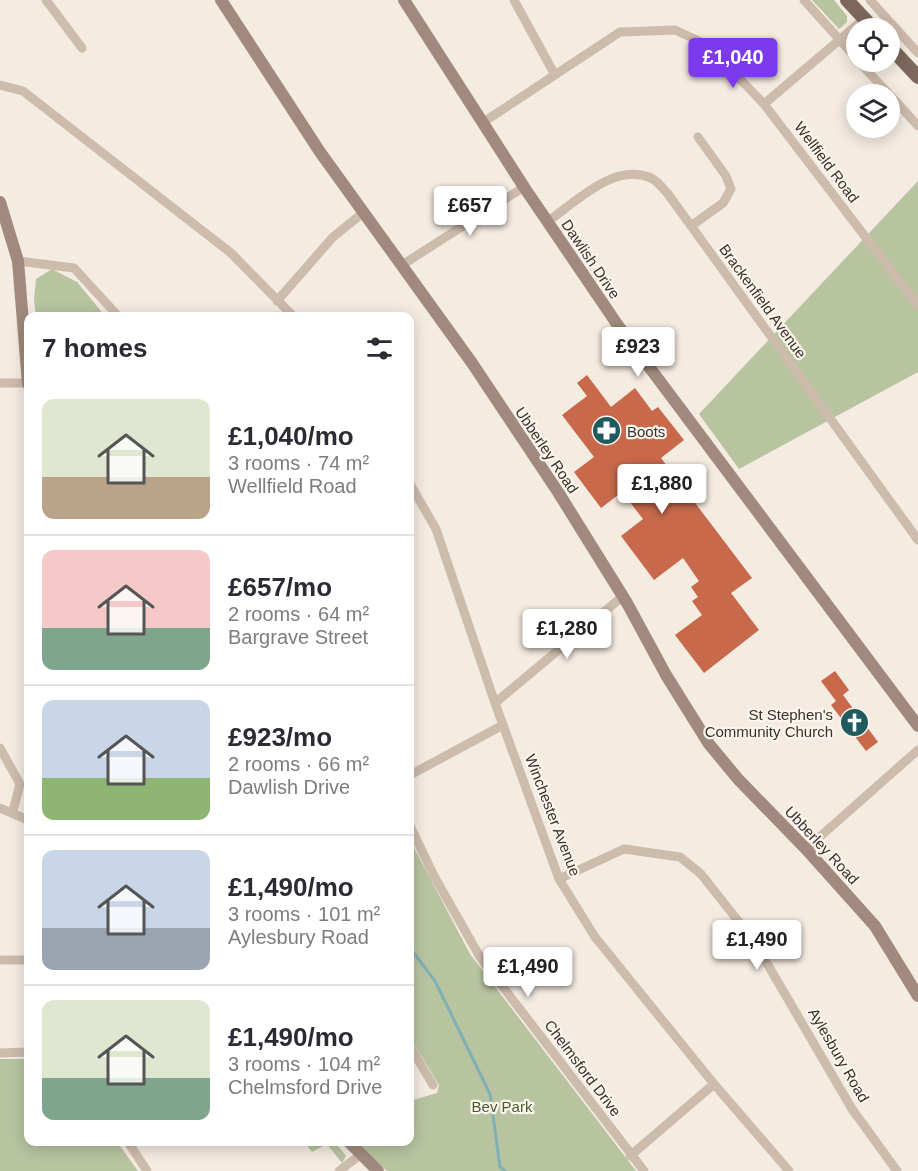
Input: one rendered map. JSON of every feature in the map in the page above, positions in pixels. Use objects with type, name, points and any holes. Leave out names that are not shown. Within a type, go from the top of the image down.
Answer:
[{"type":"main road","points":[[847,0],[863,18]]},
{"type":"main road","points":[[900,58],[918,77]]},
{"type":"street","points":[[46,0],[82,48]]},
{"type":"street","name":"Ubberley Road","points":[[221,0],[320,152],[402,265],[558,492],[623,596],[666,675],[709,744],[738,779],[807,849],[875,927],[918,996]]},
{"type":"street","name":"Dawlish Drive","points":[[404,0],[547,222],[617,324],[918,726]]},
{"type":"street","points":[[514,0],[555,75]]},
{"type":"street","points":[[804,0],[846,47]]},
{"type":"street","points":[[870,0],[918,52]]},
{"type":"street","name":"Wellfield Road","points":[[482,123],[620,32],[675,30],[701,42],[716,54],[765,104],[918,306]]},
{"type":"street","points":[[765,104],[846,37]]},
{"type":"street","points":[[869,72],[879,84]]},
{"type":"street","points":[[0,85],[23,91],[231,253],[287,312]]},
{"type":"street","points":[[900,107],[918,126]]},
{"type":"street","points":[[691,226],[723,203],[731,189],[726,176],[698,137]]},
{"type":"street","name":"Brackenfield Avenue","points":[[547,222],[613,177],[637,174],[654,178],[918,540]]},
{"type":"street","points":[[402,265],[524,187]]},
{"type":"street","points":[[0,202],[18,261],[24,334]]},
{"type":"street","points":[[277,301],[333,237],[364,212]]},
{"type":"street","points":[[18,261],[74,268],[114,312]]},
{"type":"street","points":[[0,383],[24,383]]},
{"type":"street","name":"Winchester Avenue","points":[[414,491],[436,529],[495,703],[559,879],[595,937],[714,1084],[789,1171]]},
{"type":"street","points":[[495,703],[623,596]]},
{"type":"street","points":[[414,773],[503,725]]},
{"type":"street","points":[[0,748],[20,784],[13,811]]},
{"type":"street","points":[[807,849],[918,750]]},
{"type":"street","points":[[0,808],[13,811],[24,818]]},
{"type":"street","name":"Chelmsford Drive","points":[[414,834],[434,876],[480,957],[630,1156],[644,1171]]},
{"type":"street","name":"Aylesbury Road","points":[[559,879],[624,849],[680,857],[701,874],[754,941],[852,1109],[897,1171]]},
{"type":"street","points":[[0,960],[24,960]]},
{"type":"street","points":[[0,1053],[24,1052]]},
{"type":"street","points":[[414,1053],[433,1085]]},
{"type":"street","points":[[630,1156],[714,1084]]},
{"type":"street","points":[[131,1146],[147,1171]]},
{"type":"street","points":[[352,1146],[378,1171]]},
{"type":"street","points":[[339,1171],[360,1155]]},
{"type":"green space","points":[[812,0],[834,0],[847,16],[846,23],[839,29]]},
{"type":"green space","points":[[918,181],[918,372],[739,469],[699,414]]},
{"type":"green space","points":[[52,269],[77,282],[102,312],[36,312],[36,279]]},
{"type":"green space","name":"Bev Park","points":[[414,848],[470,954],[636,1171],[387,1171],[361,1146],[414,1146],[414,1100],[437,1093],[439,1085],[414,1044]]},
{"type":"green space","points":[[0,1059],[24,1059],[24,1146],[120,1146],[138,1171],[0,1171]]},
{"type":"green space","points":[[307,1146],[323,1146],[312,1152]]},
{"type":"green space","points":[[329,1146],[338,1146],[346,1156],[342,1163]]},
{"type":"building","points":[[587,375],[611,407],[635,388],[652,411],[658,407],[684,440],[661,458],[752,578],[731,593],[759,630],[704,673],[675,635],[702,615],[692,601],[698,597],[691,587],[699,581],[683,558],[654,580],[621,536],[643,519],[622,492],[601,508],[574,472],[594,457],[562,415],[587,396],[577,383]]},
{"type":"building","name":"St Stephen's Community Church","points":[[835,671],[849,690],[843,695],[878,742],[866,751],[831,705],[836,701],[821,681]]},
{"type":"waterway","points":[[414,953],[435,981],[490,1094],[500,1167],[505,1171]]},
{"type":"place","name":"Boots","points":[[606,431]]},
{"type":"place","name":"St Stephen's Community Church","points":[[854,723]]}]
